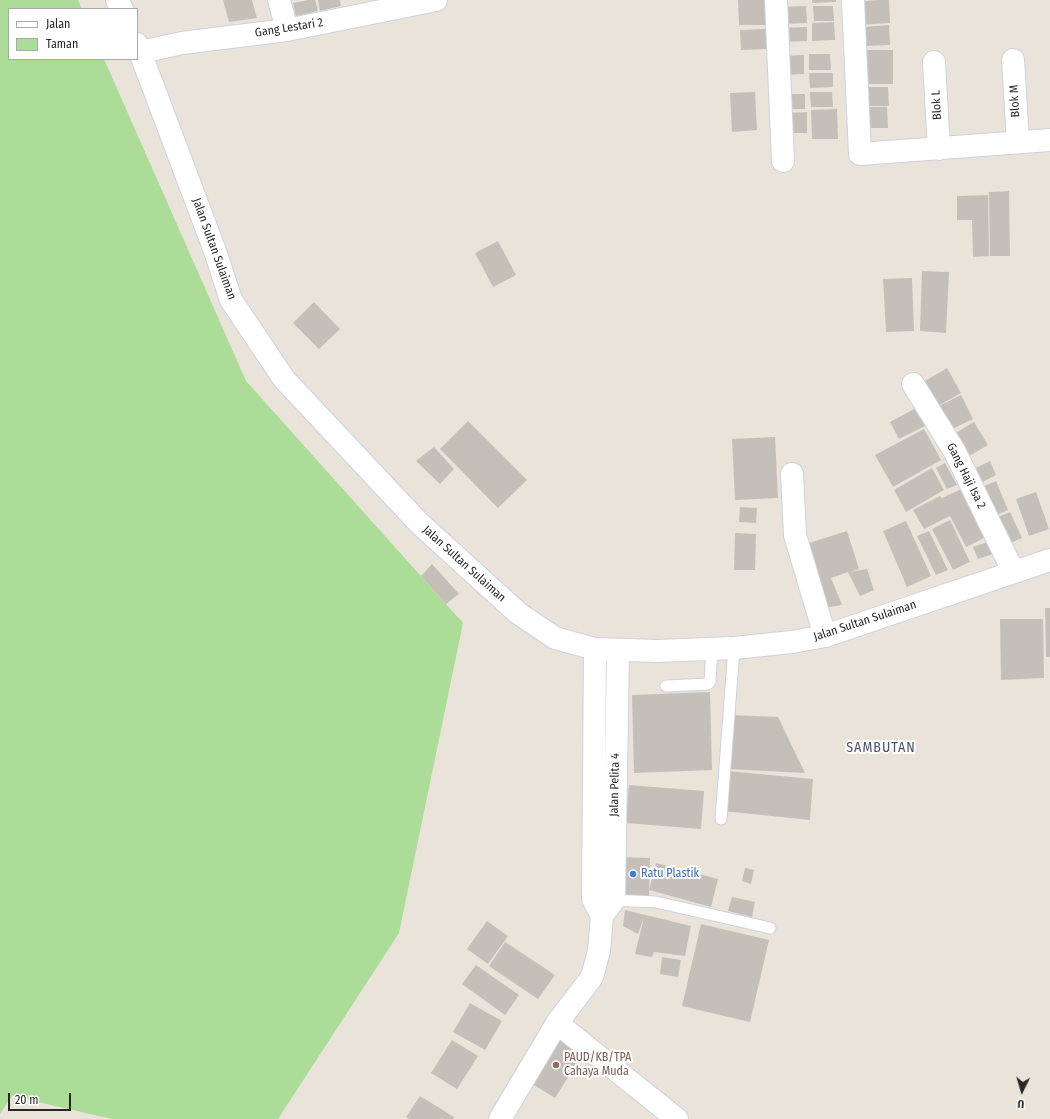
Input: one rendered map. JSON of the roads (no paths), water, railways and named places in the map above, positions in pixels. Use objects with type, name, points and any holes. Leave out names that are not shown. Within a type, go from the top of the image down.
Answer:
[{"type":"street","points":[[279,0],[287,30]]},
{"type":"street","name":"Gang Lestari 2","points":[[139,48],[287,30],[361,8],[434,0]]},
{"type":"street","points":[[776,0],[783,161]]},
{"type":"street","points":[[853,0],[860,154],[1050,140]]},
{"type":"street","name":"Jalan Sultan Sulaiman","points":[[139,48],[216,251],[232,300],[284,379],[419,523],[518,613],[555,638],[595,649],[657,651],[734,648],[792,642],[825,636],[1013,571],[1050,560]]},
{"type":"street","name":"Blok M","points":[[1013,60],[1018,142]]},
{"type":"street","name":"Blok L","points":[[934,62],[939,149]]},
{"type":"street","name":"Gang Haji Isa 2","points":[[913,384],[955,452],[1013,571]]},
{"type":"street","points":[[792,474],[795,535],[825,636]]},
{"type":"street","name":"Jalan Pelita 4","points":[[595,649],[603,905]]},
{"type":"street","name":"Jalan Pelita 4","points":[[500,1119],[557,1023],[592,977],[599,951],[618,650]]},
{"type":"street","points":[[557,1023],[677,1119]]},
{"type":"lane","points":[[721,819],[734,648]]},
{"type":"lane","points":[[666,686],[708,684],[710,680],[712,649]]},
{"type":"lane","points":[[603,905],[656,902],[770,928]]},
{"type":"place","name":"Ratu Plastik","points":[[633,874]]},
{"type":"place","name":"PAUD/KB/TPA Cahaya Muda","points":[[556,1065]]},
{"type":"district","name":"SAMBUTAN","points":[[881,748]]}]
